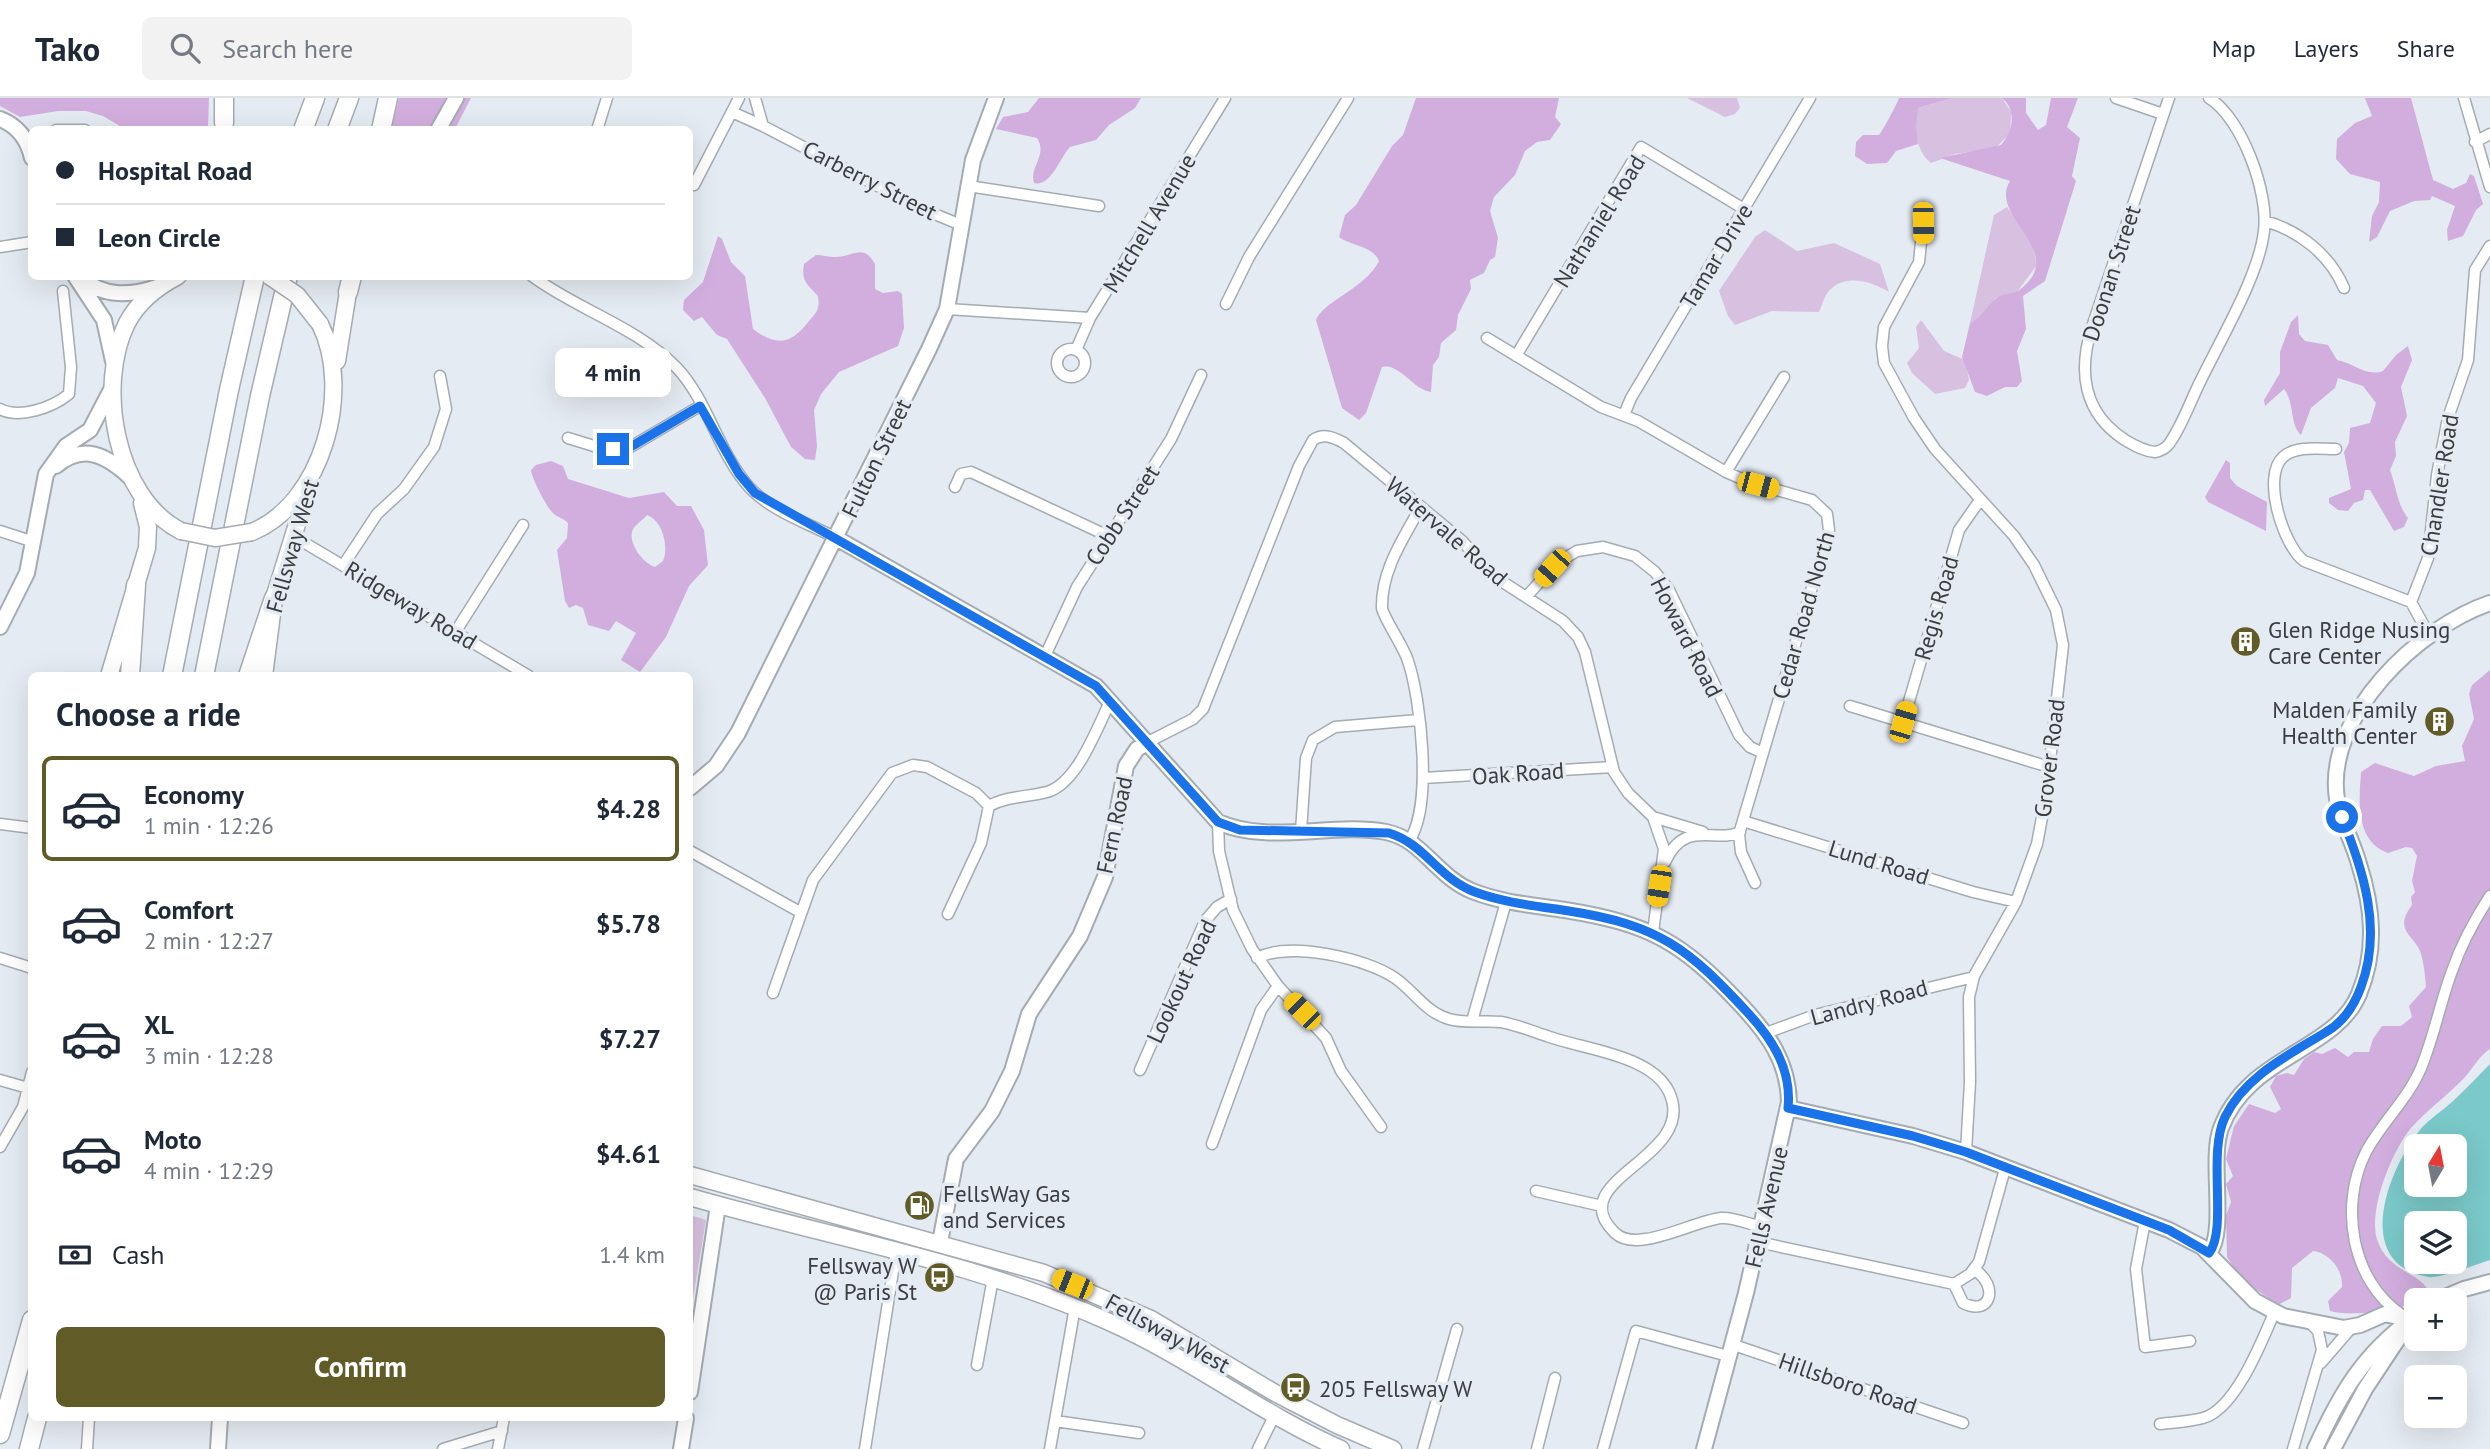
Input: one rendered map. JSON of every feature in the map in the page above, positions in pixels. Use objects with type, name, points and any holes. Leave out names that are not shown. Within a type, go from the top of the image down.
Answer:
[{"type":"highway","points":[[223,126],[226,98]]},
{"type":"highway","points":[[304,126],[315,98]]},
{"type":"highway","points":[[338,126],[349,98]]},
{"type":"highway","points":[[382,126],[388,98]]},
{"type":"highway","points":[[173,672],[229,390],[254,280]]},
{"type":"highway","points":[[205,672],[260,396],[287,280]]},
{"type":"highway","points":[[130,672],[136,585]]},
{"type":"highway","points":[[249,672],[274,598]]},
{"type":"highway","points":[[0,1434],[28,1334]]},
{"type":"highway","points":[[29,1449],[36,1421]]},
{"type":"main road","points":[[110,672],[148,539],[139,495],[130,477],[117,430],[114,366],[128,322],[143,302],[173,280]]},
{"type":"main road","points":[[275,280],[297,295],[320,324],[331,352],[332,398]]},
{"type":"main road","points":[[139,495],[160,518],[181,531],[215,538],[253,533],[276,519],[298,499],[317,459],[332,398],[351,282]]},
{"type":"main road","name":"Fellsway West","points":[[265,672],[274,598],[317,459]]},
{"type":"main road","name":"Fellsway West","points":[[693,1176],[940,1242],[1044,1273],[1126,1307],[1315,1415],[1393,1449]]},
{"type":"main road","name":"Fellsway West","points":[[693,1197],[992,1278],[1075,1307],[1141,1338],[1274,1416],[1341,1449]]},
{"type":"street","points":[[440,126],[456,98]]},
{"type":"street","points":[[598,126],[607,98]]},
{"type":"street","points":[[694,185],[739,98]]},
{"type":"street","points":[[755,98],[762,126]]},
{"type":"street","name":"Fulton Street","points":[[693,780],[732,745],[947,309],[976,149],[996,98]]},
{"type":"street","name":"Mitchell Avenue","points":[[1076,350],[1090,318],[1225,98]]},
{"type":"street","points":[[1226,304],[1249,257],[1348,98]]},
{"type":"street","name":"Tamar Drive","points":[[1624,415],[1631,398],[1810,98]]},
{"type":"street","points":[[2116,98],[2163,114]]},
{"type":"street","name":"Doonan Street","points":[[2169,98],[2086,345],[2084,363],[2084,380],[2092,406],[2109,428],[2133,445],[2155,452],[2164,448],[2174,436],[2240,300],[2260,249],[2265,221]]},
{"type":"street","points":[[2209,98],[2226,113],[2241,136],[2261,190],[2265,221],[2301,237],[2330,262],[2344,288]]},
{"type":"street","points":[[2464,98],[2490,187]]},
{"type":"street","points":[[732,112],[762,126]]},
{"type":"street","points":[[0,119],[10,123],[28,144]]},
{"type":"street","name":"Carberry Street","points":[[762,126],[920,208],[961,225]]},
{"type":"street","points":[[2475,142],[2490,134]]},
{"type":"street","name":"Nathaniel Road","points":[[1516,355],[1641,147],[1744,209]]},
{"type":"street","points":[[968,186],[1099,206]]},
{"type":"street","name":"Grover Road","points":[[1923,223],[1920,257],[1886,321],[1882,340],[1884,363],[1935,449],[2021,545],[2045,583],[2059,619],[2063,645],[2037,844],[2016,902],[1974,976],[1969,997],[1970,1082],[1966,1152]]},
{"type":"street","points":[[0,247],[28,243]]},
{"type":"street","name":"Chandler Road","points":[[2411,602],[2428,558],[2437,475],[2448,418],[2468,360],[2475,271],[2490,246]]},
{"type":"street","points":[[79,280],[104,320],[114,366]]},
{"type":"street","points":[[82,280],[114,294],[130,294],[171,280]]},
{"type":"street","points":[[537,280],[555,293],[655,350],[678,369],[739,474],[755,493],[1045,656],[1096,686],[1111,700],[1218,822],[1219,851],[1239,924],[1278,986],[1326,1038],[1341,1071],[1381,1127]]},
{"type":"street","points":[[0,409],[11,415],[61,401],[69,394],[71,367],[63,291]]},
{"type":"street","points":[[947,309],[1090,318]]},
{"type":"street","name":"Cedar Road North","points":[[1487,338],[1601,407],[1624,415],[1726,472],[1817,502],[1826,511],[1829,522],[1808,606],[1741,827],[1740,847],[1755,883]]},
{"type":"street","name":"Cobb Street","points":[[1045,656],[1077,587],[1175,431],[1201,375]]},
{"type":"street","points":[[344,564],[377,514],[404,489],[434,447],[446,409],[440,376]]},
{"type":"street","points":[[1726,472],[1784,377]]},
{"type":"street","points":[[0,627],[23,583],[34,542],[46,474],[66,446],[91,429],[113,384]]},
{"type":"street","points":[[568,438],[594,446],[627,449],[700,406]]},
{"type":"street","name":"Watervale Road","points":[[1322,436],[1343,443],[1461,540],[1495,577],[1563,621],[1582,645],[1613,767],[1628,793],[1653,817],[1706,833]]},
{"type":"street","name":"Fern Road","points":[[940,1242],[956,1159],[992,1111],[1012,1071],[1029,1014],[1080,936],[1109,862],[1126,766],[1137,749],[1193,719],[1206,704],[1299,466],[1312,439],[1322,436]]},
{"type":"street","points":[[2336,449],[2306,449],[2288,454],[2278,463],[2274,477],[2278,508],[2291,549],[2304,561],[2411,602],[2429,635]]},
{"type":"street","points":[[46,474],[67,457],[82,452],[96,453],[130,477]]},
{"type":"street","points":[[955,487],[961,474],[971,472],[1108,536]]},
{"type":"street","name":"Regis Road","points":[[1903,722],[1959,530],[1980,500]]},
{"type":"street","points":[[1409,841],[1419,819],[1423,778],[1418,720],[1409,661],[1396,632],[1383,615],[1382,606],[1393,556],[1420,508]]},
{"type":"street","points":[[456,631],[523,524]]},
{"type":"street","points":[[0,531],[34,542]]},
{"type":"street","name":"Ridgeway Road","points":[[292,536],[344,564],[523,672]]},
{"type":"street","name":"Howard Road","points":[[1527,596],[1557,563],[1577,551],[1603,547],[1617,550],[1646,564],[1669,590],[1739,735],[1749,747],[1763,753]]},
{"type":"street","points":[[2209,1253],[2215,1243],[2217,1227],[2216,1147],[2225,1118],[2264,1072],[2332,1029],[2348,1014],[2358,996],[2371,956],[2371,920],[2360,865],[2337,798],[2336,778],[2342,750],[2353,721],[2377,685],[2415,645],[2451,620],[2490,603]]},
{"type":"street","points":[[989,806],[1002,800],[1051,791],[1064,783],[1074,771],[1111,700]]},
{"type":"street","points":[[1850,706],[2049,766]]},
{"type":"street","points":[[1301,831],[1306,758],[1313,740],[1335,727],[1418,720]]},
{"type":"street","points":[[772,993],[813,880],[892,773],[906,767],[927,767],[976,793],[989,806]]},
{"type":"street","name":"Oak Road","points":[[1423,778],[1613,767]]},
{"type":"street","points":[[948,914],[981,843],[989,806]]},
{"type":"street","name":"Watervale Road","points":[[1653,817],[1664,849],[1653,932]]},
{"type":"street","name":"Fells Avenue","points":[[1218,822],[1240,830],[1377,831],[1409,841],[1443,875],[1474,892],[1506,902],[1592,915],[1653,932],[1695,961],[1766,1033],[1785,1073],[1788,1108],[1762,1227],[1704,1449]]},
{"type":"street","points":[[0,824],[28,828]]},
{"type":"street","name":"Lund Road","points":[[1664,863],[1682,842],[1706,833],[1729,835],[1741,827],[2016,902]]},
{"type":"street","points":[[693,853],[800,912]]},
{"type":"street","points":[[2404,1312],[2383,1300],[2360,1261],[2352,1223],[2354,1193],[2366,1153],[2404,1100],[2420,1070],[2452,970],[2490,895]]},
{"type":"street","name":"Lookout Road","points":[[1140,1070],[1205,921],[1217,907],[1231,899]]},
{"type":"street","points":[[1472,1021],[1506,902]]},
{"type":"street","points":[[1258,958],[1279,951],[1303,952],[1376,968],[1400,982],[1433,1012],[1453,1020],[1524,1027],[1547,1037],[1609,1053],[1645,1070],[1667,1088],[1674,1108],[1668,1135],[1613,1183],[1602,1206],[1606,1222],[1613,1231],[1631,1241],[1648,1239],[1721,1218],[1762,1227]]},
{"type":"street","points":[[0,958],[28,967]]},
{"type":"street","name":"Landry Road","points":[[1766,1033],[1815,1015],[1974,976]]},
{"type":"street","points":[[1212,1144],[1261,1010],[1278,986]]},
{"type":"street","points":[[0,1080],[28,1088],[23,1107],[0,1147]]},
{"type":"street","points":[[1788,1108],[1913,1136],[1966,1152],[2004,1169],[2188,1238],[2209,1253],[2255,1301],[2274,1312],[2309,1322],[2352,1327],[2385,1314],[2404,1317]]},
{"type":"street","points":[[1758,1242],[1954,1284],[1975,1269],[2004,1169]]},
{"type":"street","points":[[1536,1191],[1602,1206]]},
{"type":"street","points":[[693,1372],[718,1205]]},
{"type":"street","points":[[2145,1221],[2136,1269],[2145,1347],[2190,1341]]},
{"type":"street","points":[[865,1449],[896,1252]]},
{"type":"street","points":[[1954,1284],[1963,1303],[1973,1307],[1983,1305],[1989,1298],[1990,1289],[1987,1280],[1975,1269]]},
{"type":"street","points":[[977,1365],[992,1278]]},
{"type":"street","points":[[2467,1288],[2490,1282]]},
{"type":"street","points":[[1050,1449],[1075,1307]]},
{"type":"street","points":[[2160,1424],[2206,1418],[2236,1390],[2249,1370],[2274,1312]]},
{"type":"street","points":[[2293,1449],[2322,1350],[2318,1331],[2309,1322]]},
{"type":"street","points":[[2315,1449],[2341,1398],[2371,1353],[2390,1333],[2404,1324]]},
{"type":"street","points":[[2317,1369],[2352,1327]]},
{"type":"street","points":[[1423,1449],[1457,1329]]},
{"type":"street","name":"Hillsboro Road","points":[[1603,1449],[1636,1331],[1730,1350],[1963,1423]]},
{"type":"street","points":[[2333,1449],[2365,1389],[2404,1332]]},
{"type":"street","points":[[1537,1449],[1555,1378]]},
{"type":"street","points":[[1258,1449],[1274,1416]]},
{"type":"street","points":[[87,1449],[89,1421]]},
{"type":"street","points":[[218,1449],[220,1421]]},
{"type":"street","points":[[498,1449],[504,1421]]},
{"type":"street","points":[[681,1449],[686,1421]]},
{"type":"street","points":[[1055,1421],[1139,1433]]},
{"type":"street","points":[[443,1449],[502,1431]]},
{"type":"shaded area","points":[[0,98],[209,98],[208,126],[120,126],[103,116],[86,111],[58,111],[20,117],[0,106]]},
{"type":"shaded area","points":[[399,98],[471,98],[457,126],[392,126]]},
{"type":"shaded area","points":[[1039,98],[1141,98],[1135,108],[1109,125],[1096,140],[1070,147],[1050,177],[1040,183],[1034,183],[1034,172],[1040,155],[1037,138],[996,129],[1003,117],[1028,112]]},
{"type":"shaded area","points":[[1416,98],[1559,98],[1555,117],[1561,124],[1550,140],[1537,142],[1525,151],[1515,175],[1494,197],[1490,211],[1498,238],[1495,257],[1490,260],[1484,273],[1470,280],[1471,289],[1458,315],[1456,330],[1441,343],[1439,357],[1433,365],[1431,392],[1418,387],[1395,369],[1382,367],[1366,413],[1359,420],[1342,408],[1316,320],[1327,307],[1365,279],[1379,261],[1367,249],[1339,237],[1345,215],[1356,205],[1392,146],[1403,135]]},
{"type":"shaded area","points":[[1687,98],[1737,98],[1740,108],[1735,114],[1725,117]]},
{"type":"shaded area","points":[[1899,98],[1953,98],[1918,108],[1918,144],[1896,151],[1887,163],[1867,164],[1855,156],[1856,142],[1863,135],[1879,135]]},
{"type":"shaded area","points":[[1953,98],[2002,98],[2011,112],[2010,134],[1995,148],[1955,154],[1931,163],[1922,152],[1917,138],[1918,108]]},
{"type":"shaded area","points":[[2002,98],[2026,98],[2026,113],[2038,130],[2046,125],[2051,98],[2078,98],[2067,127],[2080,138],[2072,176],[2076,181],[2045,281],[2023,296],[2026,329],[2017,351],[2022,381],[2017,387],[2005,387],[1987,396],[1975,392],[1962,357],[1970,323],[1998,297],[2018,291],[2032,277],[2036,263],[2033,249],[2009,208],[2006,195],[2010,181],[1940,158],[2001,145],[2012,121],[2010,109]]},
{"type":"shaded area","points":[[2365,98],[2411,98],[2433,180],[2453,189],[2466,183],[2470,174],[2474,176],[2483,204],[2476,210],[2463,236],[2448,241],[2447,230],[2455,206],[2432,196],[2430,200],[2414,201],[2390,211],[2377,237],[2369,242],[2372,216],[2379,202],[2380,182],[2350,174],[2336,159],[2337,139],[2355,123],[2372,116]]},
{"type":"shaded area","points":[[2007,207],[2033,246],[2037,265],[2017,292],[1996,298],[1979,319],[1970,323],[1994,215]]},
{"type":"shaded area","points":[[1765,230],[1797,251],[1834,243],[1880,264],[1889,292],[1860,281],[1845,281],[1829,290],[1819,312],[1772,311],[1735,325],[1728,316],[1719,291],[1755,237]]},
{"type":"shaded area","points":[[718,236],[722,239],[731,262],[745,276],[753,329],[770,339],[777,341],[790,338],[816,313],[818,296],[806,282],[803,270],[804,264],[816,255],[840,257],[862,252],[871,257],[875,264],[875,289],[883,293],[898,291],[902,294],[904,328],[898,346],[839,372],[821,394],[814,410],[817,446],[815,460],[805,459],[791,447],[765,398],[727,339],[717,335],[702,317],[694,321],[683,310],[684,300],[703,282]]},
{"type":"shaded area","points":[[2298,315],[2299,334],[2305,341],[2328,345],[2337,360],[2365,371],[2383,371],[2396,355],[2408,346],[2412,360],[2401,387],[2407,416],[2395,442],[2396,456],[2390,470],[2399,501],[2408,518],[2404,527],[2394,531],[2370,490],[2365,490],[2363,500],[2354,503],[2348,511],[2338,510],[2329,503],[2329,498],[2351,489],[2344,452],[2349,443],[2350,428],[2370,423],[2376,403],[2363,386],[2338,378],[2335,388],[2311,408],[2301,435],[2295,425],[2290,400],[2284,389],[2265,406],[2264,400],[2280,373],[2280,352],[2291,322]]},
{"type":"shaded area","points":[[1921,320],[1944,351],[1965,360],[1969,380],[1965,388],[1935,394],[1912,373],[1907,363],[1919,348],[1916,327]]},
{"type":"shaded area","points":[[2226,460],[2230,463],[2230,478],[2237,486],[2267,502],[2266,531],[2208,502],[2205,497]]},
{"type":"shaded area","points":[[551,461],[563,466],[568,479],[629,498],[664,492],[677,506],[691,506],[704,530],[708,565],[689,586],[666,637],[640,672],[621,660],[636,633],[616,621],[609,631],[588,625],[583,608],[576,605],[569,608],[565,601],[557,550],[567,538],[568,523],[554,514],[544,500],[531,470],[536,465]],"holes":[[[647,515],[661,528],[665,549],[663,561],[655,567],[638,553],[632,537],[634,528]]]},
{"type":"shaded area","points":[[2490,670],[2490,1049],[2459,1083],[2404,1134],[2384,1181],[2376,1213],[2375,1227],[2382,1250],[2404,1270],[2404,1274],[2410,1274],[2426,1288],[2404,1288],[2404,1306],[2398,1308],[2367,1313],[2330,1311],[2328,1301],[2342,1287],[2342,1281],[2334,1263],[2325,1255],[2313,1251],[2292,1268],[2291,1298],[2278,1305],[2241,1279],[2227,1257],[2226,1216],[2231,1202],[2226,1184],[2233,1176],[2226,1159],[2234,1126],[2249,1104],[2275,1113],[2281,1109],[2270,1087],[2276,1076],[2287,1073],[2294,1075],[2304,1059],[2314,1052],[2322,1054],[2335,1048],[2348,1057],[2354,1052],[2369,1052],[2373,1039],[2382,1026],[2401,1026],[2412,1017],[2409,1006],[2426,987],[2421,954],[2407,932],[2404,921],[2415,892],[2412,881],[2417,856],[2412,848],[2406,847],[2388,853],[2377,847],[2364,830],[2360,807],[2361,772],[2375,763],[2414,776],[2436,766],[2465,761],[2462,746],[2474,719],[2469,694],[2472,685]]},
{"type":"shaded area","points":[[693,1216],[706,1220],[693,1298]]},
{"type":"water","points":[[2490,1064],[2490,1260],[2467,1268],[2467,1211],[2404,1211],[2404,1268],[2390,1254],[2383,1235],[2383,1214],[2388,1190],[2404,1155],[2404,1197],[2468,1197],[2468,1134],[2417,1134]]},
{"type":"water","points":[[2420,1274],[2449,1274],[2434,1277]]},
{"type":"place","name":"Glen Ridge Nusing Care Center","points":[[2245,642]]},
{"type":"place","name":"Malden Family Health Center","points":[[2440,722]]},
{"type":"place","name":"FellsWay Gas and Services","points":[[920,1206]]},
{"type":"place","name":"Fellsway W @ Paris St","points":[[940,1278]]},
{"type":"place","name":"205 Fellsway W","points":[[1296,1388]]},
{"type":"route","points":[[613,449],[627,449],[700,406],[739,474],[755,493],[1096,686],[1186,783],[1218,822],[1240,830],[1351,830],[1389,833],[1409,841],[1443,875],[1474,892],[1506,902],[1621,921],[1653,932],[1669,941],[1713,976],[1771,1039],[1788,1083],[1788,1108],[1913,1136],[1966,1152],[2026,1178],[2169,1230],[2188,1238],[2209,1253],[2215,1243],[2217,1227],[2216,1147],[2229,1110],[2274,1063],[2340,1023],[2358,996],[2367,971],[2372,949],[2371,920],[2360,865],[2342,817]]}]
